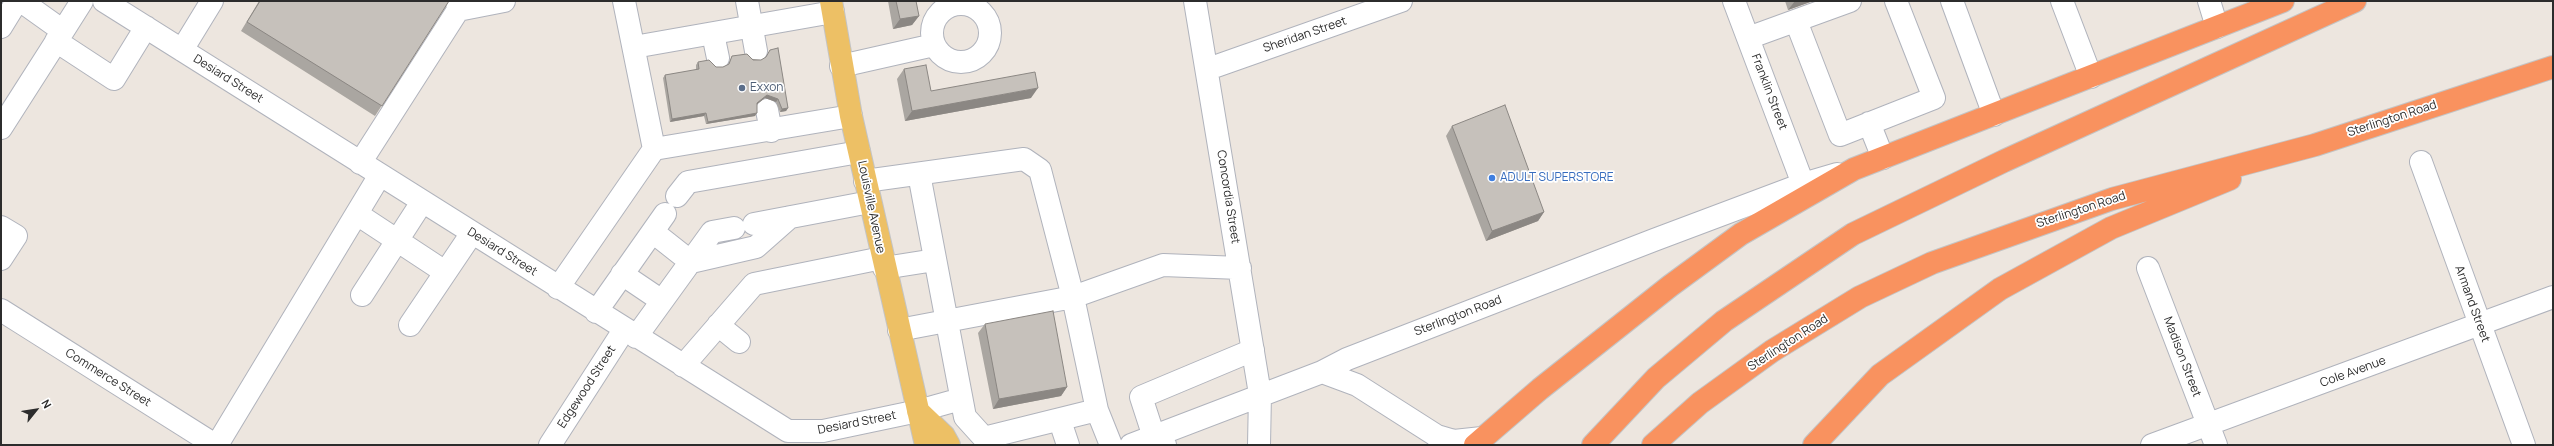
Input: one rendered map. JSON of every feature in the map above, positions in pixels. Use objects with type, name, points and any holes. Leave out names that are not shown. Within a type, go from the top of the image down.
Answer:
[{"type":"highway","points":[[1478,442],[1540,389],[1664,291],[1741,234],[1854,169],[2283,1]]},
{"type":"highway","points":[[1593,445],[1656,378],[1724,321],[1853,234],[2004,162],[2355,1]]},
{"type":"highway","name":"Sterlington Road","points":[[1653,445],[1700,403],[1772,350],[1860,297],[1932,263],[2112,199],[2315,145],[2553,67]]},
{"type":"highway","points":[[1814,445],[1880,374],[2000,289],[2111,228],[2315,145]]},
{"type":"main road","name":"Louisville Avenue","points":[[832,6],[841,66],[851,116],[883,263],[918,411]]},
{"type":"main road","points":[[918,411],[943,443]]},
{"type":"street","points":[[1,27],[17,1]]},
{"type":"street","points":[[21,1],[60,36],[114,79],[146,27]]},
{"type":"street","points":[[1,128],[82,1]]},
{"type":"street","name":"Desiard Street","points":[[104,1],[596,312],[788,431],[824,431],[918,411],[961,399]]},
{"type":"street","points":[[182,50],[212,1]]},
{"type":"street","points":[[360,163],[458,5],[504,1]]},
{"type":"street","points":[[624,1],[654,149]]},
{"type":"street","points":[[747,1],[756,51]]},
{"type":"street","name":"Concordia Street","points":[[1195,1],[1208,69],[1260,394],[1260,445]]},
{"type":"street","name":"Sheridan Street","points":[[1208,69],[1401,1]]},
{"type":"street","name":"Franklin Street","points":[[1734,1],[1803,184]]},
{"type":"street","points":[[1748,38],[1850,1]]},
{"type":"street","points":[[1796,21],[1840,135],[1934,98],[1896,1]]},
{"type":"street","points":[[1952,1],[1994,115]]},
{"type":"street","points":[[2062,1],[2091,77]]},
{"type":"street","points":[[2209,1],[2217,27]]},
{"type":"street","points":[[634,47],[752,27],[832,6]]},
{"type":"street","points":[[713,34],[718,58]]},
{"type":"street","points":[[841,66],[934,45]]},
{"type":"street","points":[[558,288],[654,149],[729,127],[769,120],[851,116]]},
{"type":"street","points":[[1869,124],[1883,158]]},
{"type":"street","points":[[596,312],[688,182],[859,152]]},
{"type":"street","points":[[865,181],[1024,159],[1040,170],[1073,297],[1097,410],[1111,445]]},
{"type":"street","name":"Armand Street","points":[[2421,162],[2524,445]]},
{"type":"street","name":"Sterlington Road","points":[[1131,445],[1160,441],[1260,394],[1322,372],[1347,359],[1803,184],[1854,169]]},
{"type":"street","points":[[919,174],[965,417],[984,438],[1060,421],[1097,410]]},
{"type":"street","points":[[216,445],[380,175]]},
{"type":"street","points":[[362,295],[422,202]]},
{"type":"street","name":"Edgewood Street","points":[[550,445],[630,333],[662,301],[712,232],[870,202]]},
{"type":"street","points":[[357,214],[445,272]]},
{"type":"street","points":[[653,232],[691,262],[756,247],[790,217]]},
{"type":"street","points":[[1,227],[16,236],[1,259]]},
{"type":"street","points":[[410,325],[472,233]]},
{"type":"street","points":[[683,366],[754,284],[883,263],[935,260]]},
{"type":"street","points":[[899,330],[1073,297],[1163,265],[1240,268]]},
{"type":"street","name":"Madison Street","points":[[2148,268],[2216,445]]},
{"type":"street","points":[[622,274],[662,301]]},
{"type":"street","name":"Cole Avenue","points":[[2152,445],[2480,326],[2553,297]]},
{"type":"street","name":"Commerce Street","points":[[1,310],[216,445]]},
{"type":"street","points":[[718,325],[739,342]]},
{"type":"street","points":[[1160,441],[1141,397],[1253,350]]},
{"type":"street","points":[[1322,372],[1357,385],[1439,440],[1478,442]]},
{"type":"street","points":[[1060,421],[1068,445]]},
{"type":"building","points":[[260,1],[449,1],[382,106],[247,22]]},
{"type":"building","points":[[896,1],[916,1],[919,16],[900,19]]},
{"type":"building","points":[[778,48],[788,108],[782,109],[778,99],[767,95],[757,103],[757,113],[708,122],[706,113],[672,119],[665,75],[699,69],[698,62],[709,60],[716,67],[723,67],[729,64],[732,56],[747,54],[753,60],[761,60],[766,57],[770,50]]},
{"type":"building","points":[[926,65],[931,91],[1035,72],[1038,88],[912,111],[904,69]]},
{"type":"building","name":"ADULT SUPERSTORE","points":[[1505,105],[1544,212],[1492,231],[1452,126]]},
{"type":"building","points":[[1053,311],[1067,387],[999,399],[985,324]]},
{"type":"place","name":"Exxon","points":[[742,88]]},
{"type":"place","name":"ADULT SUPERSTORE","points":[[1492,178]]}]
